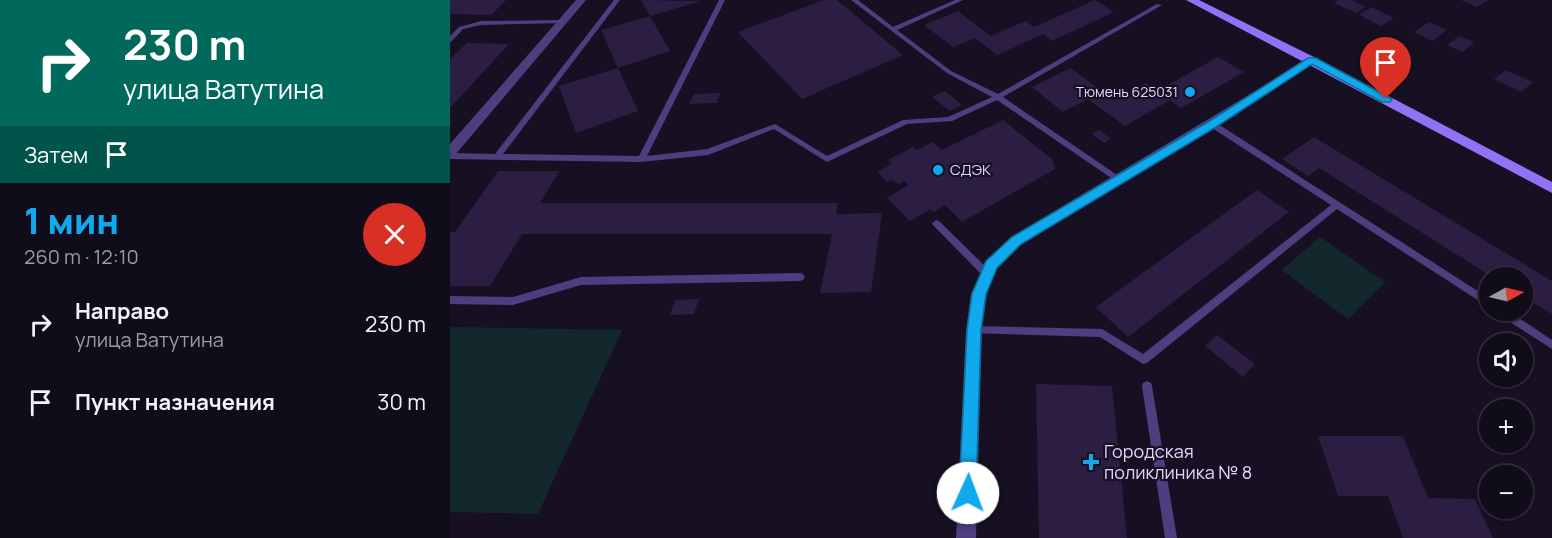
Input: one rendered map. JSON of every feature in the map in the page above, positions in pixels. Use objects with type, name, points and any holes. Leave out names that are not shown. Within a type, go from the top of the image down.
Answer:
[{"type":"main road","points":[[1191,0],[1312,60],[1552,188]]},
{"type":"street","points":[[450,154],[581,0]]},
{"type":"street","points":[[966,538],[974,330],[979,294],[991,265],[1016,241],[1212,124],[1312,60]]},
{"type":"lane","points":[[497,157],[617,0]]},
{"type":"lane","points":[[641,159],[722,0]]},
{"type":"lane","points":[[854,0],[949,72],[998,97],[1117,179]]},
{"type":"lane","points":[[893,29],[960,0]]},
{"type":"lane","points":[[450,154],[641,159],[708,152],[775,126],[827,159],[906,122],[949,119],[998,97],[1159,5]]},
{"type":"lane","points":[[450,40],[461,28],[480,22],[562,22]]},
{"type":"lane","points":[[1212,124],[1479,297]]},
{"type":"lane","points":[[974,330],[1102,333],[1143,360],[1336,205]]},
{"type":"lane","points":[[936,223],[987,274]]},
{"type":"lane","points":[[450,300],[513,301],[581,281],[800,277]]},
{"type":"lane","points":[[1516,321],[1552,345]]},
{"type":"lane","points":[[1147,386],[1171,538]]},
{"type":"green space","points":[[1320,237],[1385,282],[1348,319],[1282,270]]},
{"type":"green space","points":[[450,327],[622,330],[538,514],[450,512]]},
{"type":"building","points":[[450,0],[506,0],[491,15],[450,14]]},
{"type":"building","points":[[641,0],[701,1],[650,16]]},
{"type":"building","points":[[824,0],[837,0],[903,55],[802,99],[738,32]]},
{"type":"building","points":[[1095,0],[1114,12],[1052,41],[1043,34],[997,55],[975,38],[953,47],[924,25],[958,11],[991,36],[1025,21],[1034,27]]},
{"type":"building","points":[[1338,0],[1352,0],[1366,7],[1356,13],[1334,3]]},
{"type":"building","points":[[1461,0],[1488,0],[1477,7]]},
{"type":"building","points":[[1371,7],[1394,18],[1381,26],[1359,15]]},
{"type":"building","points":[[650,16],[670,51],[618,68],[601,30]]},
{"type":"building","points":[[1429,22],[1447,30],[1433,41],[1414,32]]},
{"type":"building","points":[[1459,36],[1474,42],[1463,52],[1447,45]]},
{"type":"building","points":[[467,43],[509,44],[450,108],[450,59]]},
{"type":"building","points":[[1218,57],[1244,72],[1181,108],[1170,100],[1125,126],[1088,99],[1063,112],[1032,87],[1071,68],[1114,100],[1146,83],[1157,91]]},
{"type":"building","points":[[618,68],[638,111],[576,133],[559,86]]},
{"type":"building","points":[[1506,70],[1533,82],[1521,92],[1494,79]]},
{"type":"building","points":[[945,91],[962,105],[950,111],[932,97]]},
{"type":"building","points":[[720,93],[717,103],[689,104],[694,94]]},
{"type":"building","points":[[1003,120],[1053,160],[1055,169],[962,222],[945,205],[934,212],[931,209],[910,221],[887,198],[908,185],[905,181],[899,184],[891,180],[887,182],[877,172],[892,164],[888,160],[913,147],[917,150],[933,142],[942,150]]},
{"type":"building","points":[[1099,130],[1111,139],[1104,143],[1092,134]]},
{"type":"building","points":[[1314,137],[1529,267],[1479,269],[1319,168],[1308,176],[1282,159]]},
{"type":"building","points":[[498,171],[559,171],[540,203],[838,203],[836,214],[882,213],[871,292],[820,293],[832,234],[522,234],[490,286],[450,286],[450,232],[455,232]]},
{"type":"building","points":[[1257,190],[1289,212],[1128,337],[1096,307]]},
{"type":"building","points":[[1533,270],[1552,281],[1552,314],[1533,303]]},
{"type":"building","points":[[699,299],[694,314],[670,315],[675,300]]},
{"type":"building","points":[[1217,335],[1255,364],[1243,377],[1205,346]]},
{"type":"building","name":"Городская поликлиника № 8","points":[[1036,384],[1112,386],[1127,538],[1039,538]]},
{"type":"building","points":[[1318,436],[1403,436],[1428,498],[1475,499],[1479,508],[1479,519],[1484,519],[1493,538],[1403,538],[1388,496],[1338,496]]},
{"type":"place","name":"Тюмень 625031","points":[[1190,92]]},
{"type":"place","name":"СДЭК","points":[[938,170]]},
{"type":"place","name":"Городская поликлиника № 8","points":[[1091,462]]},
{"type":"route","points":[[968,493],[974,330],[979,294],[991,265],[1016,241],[1212,124],[1312,60],[1386,99]]}]
